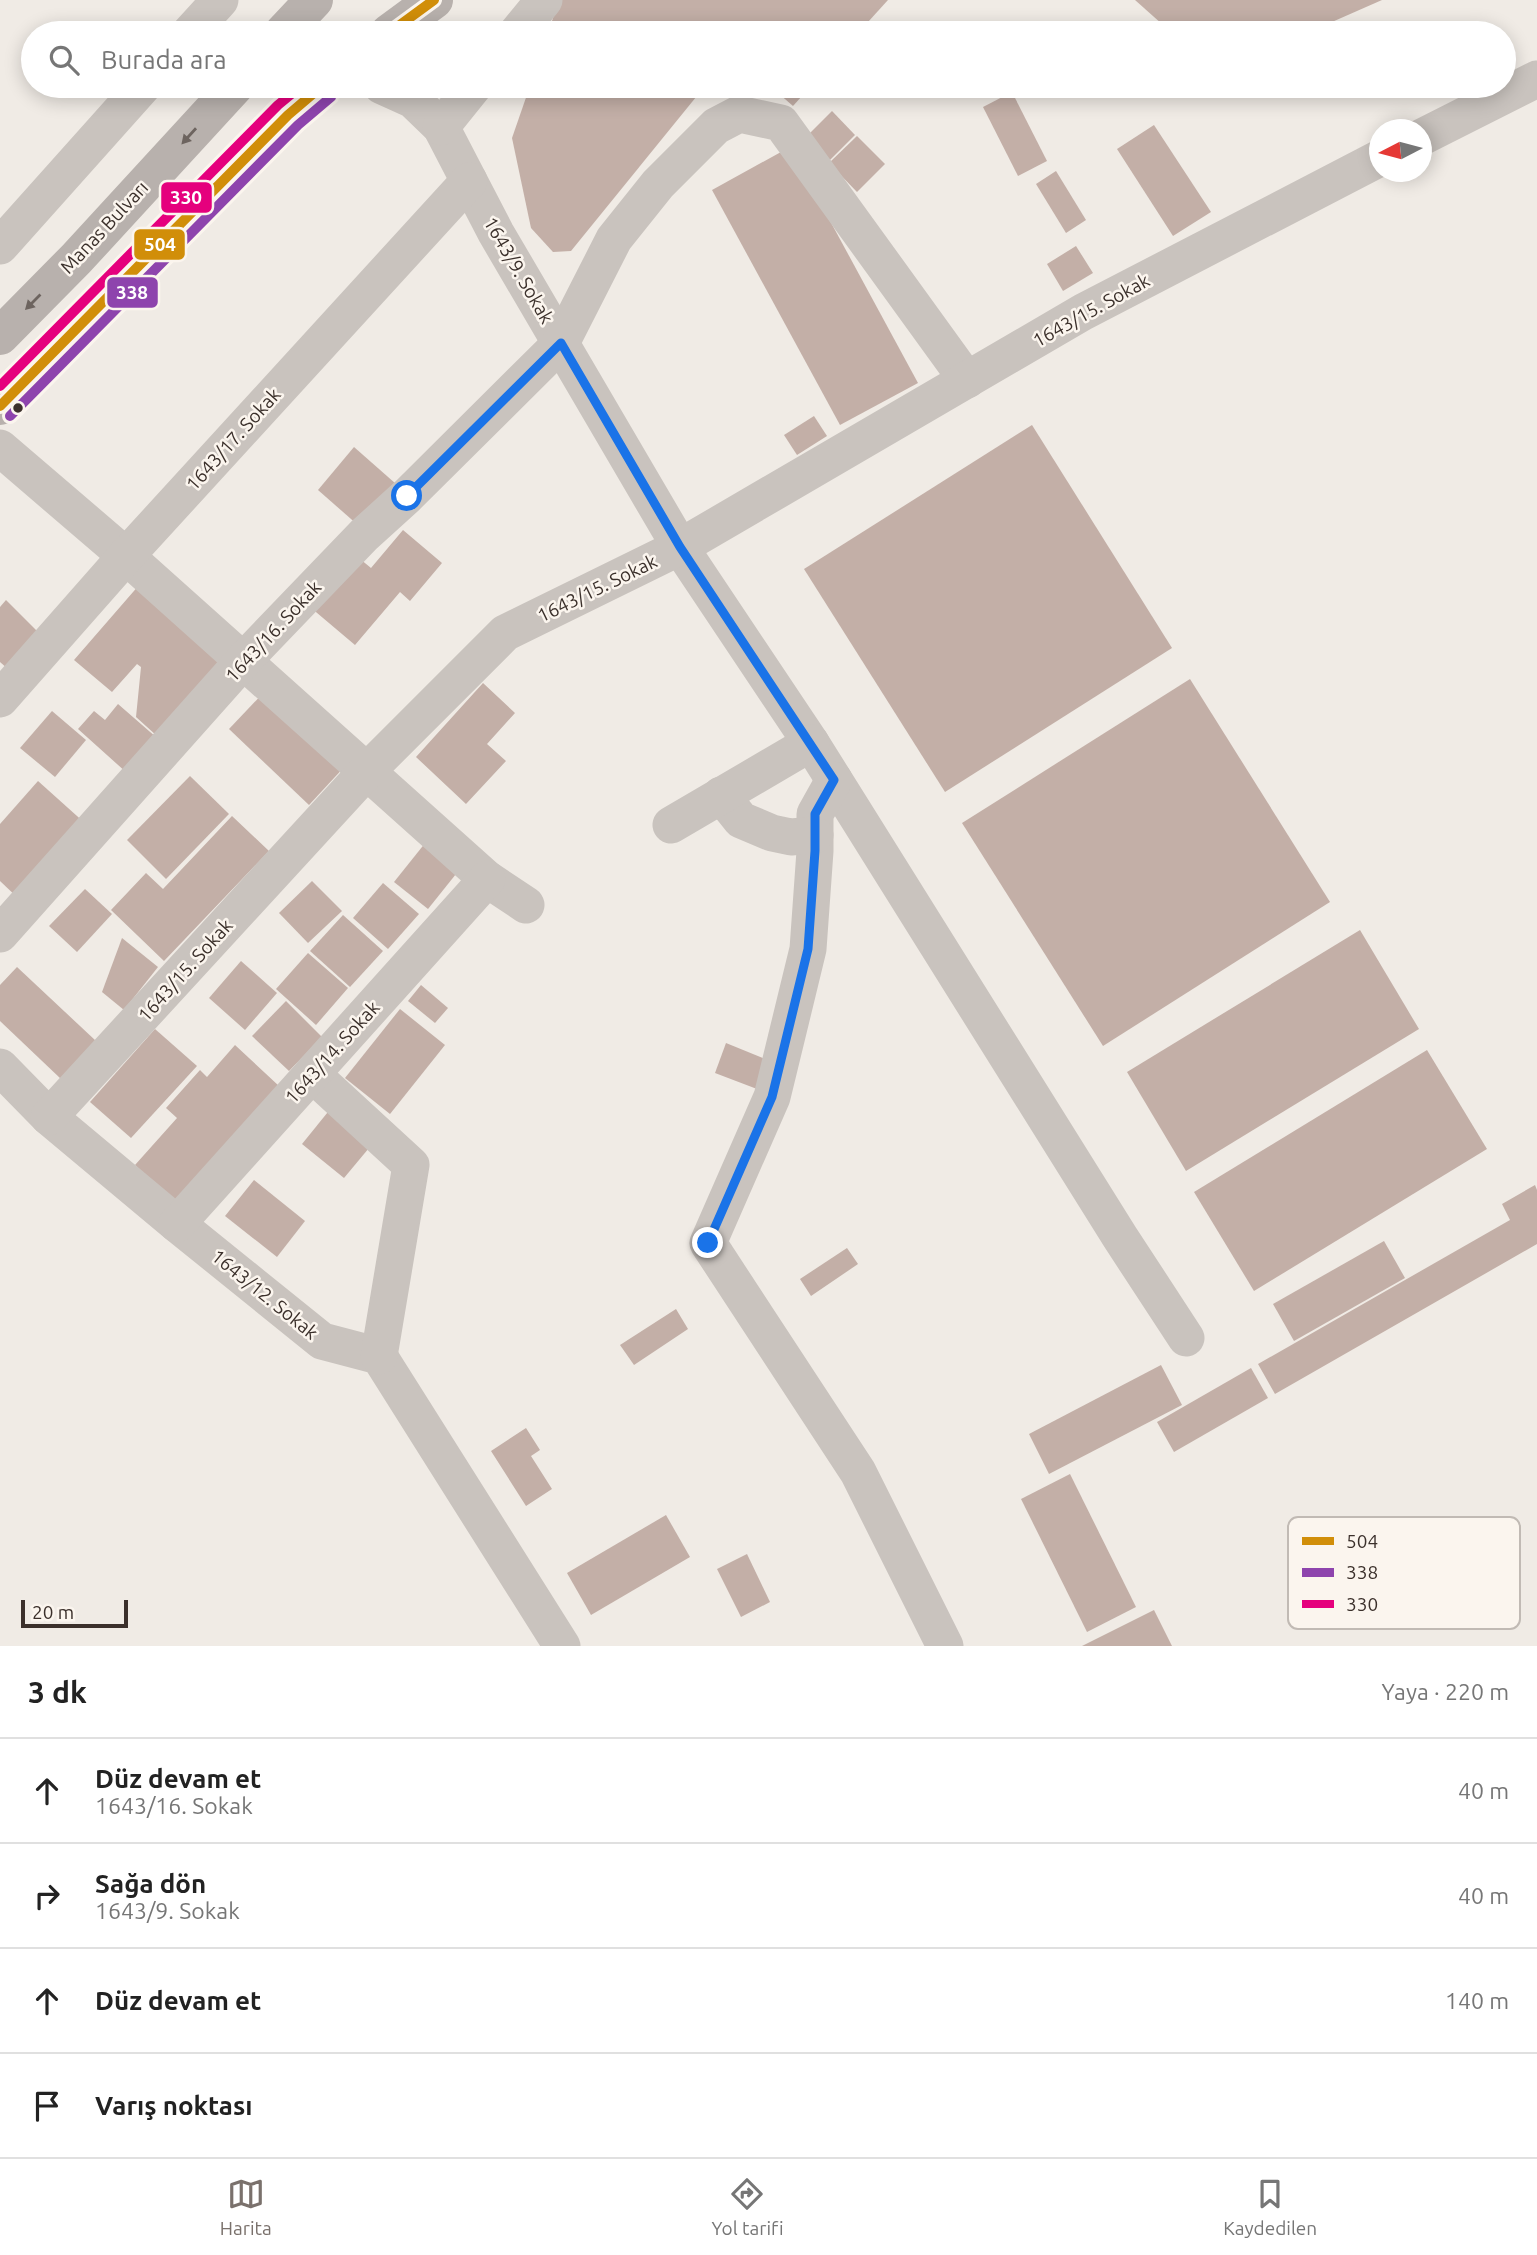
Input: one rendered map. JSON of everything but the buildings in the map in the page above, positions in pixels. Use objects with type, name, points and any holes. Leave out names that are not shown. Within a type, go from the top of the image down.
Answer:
[{"type":"main road","points":[[294,21],[314,0]]},
{"type":"main road","points":[[405,21],[434,0]]},
{"type":"main road","name":"Manas Bulvarı","points":[[0,336],[76,259],[224,98]]},
{"type":"main road","points":[[0,406],[308,98]]},
{"type":"street","points":[[201,21],[220,0]]},
{"type":"street","points":[[527,21],[544,0]]},
{"type":"street","points":[[1516,90],[1537,79]]},
{"type":"street","points":[[0,246],[132,98]]},
{"type":"street","name":"1643/9. Sokak","points":[[409,98],[441,127],[496,233],[680,547],[811,743],[1186,1338]]},
{"type":"street","points":[[441,127],[464,98]]},
{"type":"street","points":[[1432,132],[1499,98]]},
{"type":"street","name":"1643/16. Sokak","points":[[0,934],[243,661],[364,535],[561,343],[614,239],[658,184],[716,126],[739,114],[781,123],[967,380]]},
{"type":"street","name":"1643/15. Sokak","points":[[50,1117],[366,772],[505,634],[680,547],[1083,312],[1369,164]]},
{"type":"street","name":"1643/17. Sokak","points":[[0,699],[126,556],[470,181]]},
{"type":"street","points":[[7,469],[126,556],[487,879],[526,905]]},
{"type":"street","points":[[671,825],[811,743]]},
{"type":"street","points":[[834,780],[815,814],[808,949],[772,1097],[708,1243],[858,1472],[945,1646]]},
{"type":"street","points":[[722,795],[741,820],[791,837],[815,835]]},
{"type":"street","name":"1643/14. Sokak","points":[[177,1224],[487,879]]},
{"type":"street","name":"1643/12. Sokak","points":[[0,1067],[50,1117],[177,1224],[322,1340],[379,1356]]},
{"type":"street","points":[[312,1074],[411,1165],[379,1356],[562,1646]]},
{"type":"transit line","name":"504","points":[[405,21],[434,0]]},
{"type":"transit line","name":"330","points":[[0,386],[286,98]]},
{"type":"transit line","name":"504","points":[[0,406],[308,98]]},
{"type":"transit line","name":"338","points":[[10,416],[298,125],[330,98]]},
{"type":"route","points":[[407,496],[561,343],[680,547],[834,780],[815,814],[808,949],[772,1097],[708,1243]]}]
